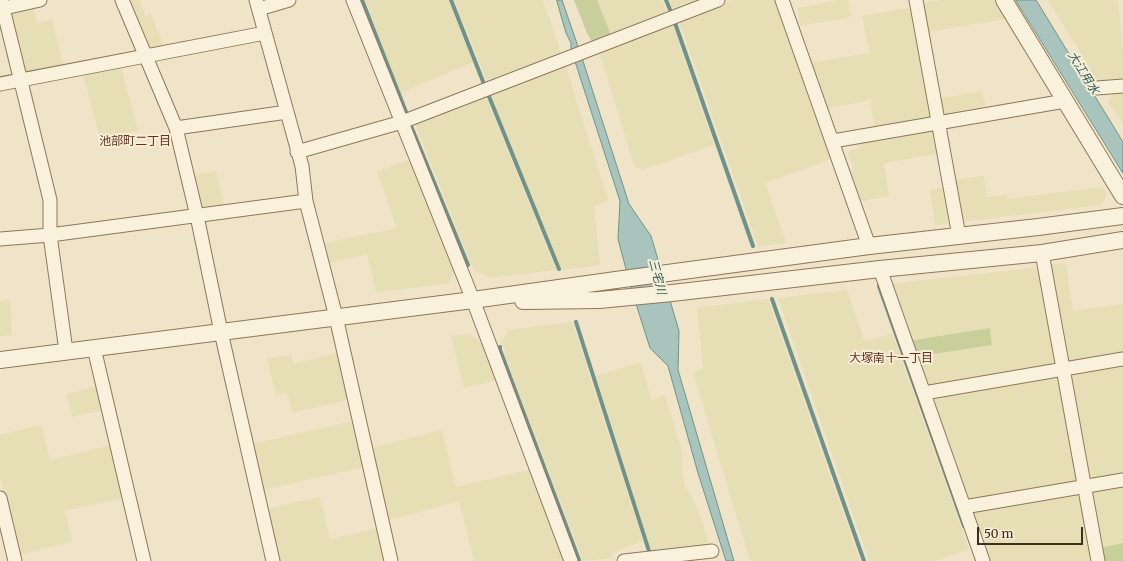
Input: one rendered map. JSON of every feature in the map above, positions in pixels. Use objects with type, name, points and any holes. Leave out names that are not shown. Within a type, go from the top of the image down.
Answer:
[{"type":"street","points":[[40,0],[1,6],[21,80],[50,200],[50,235],[66,351]]},
{"type":"street","points":[[122,0],[176,128],[197,216],[220,332],[273,561]]},
{"type":"street","points":[[289,0],[257,4],[302,166],[306,201],[336,317],[391,561]]},
{"type":"street","points":[[353,0],[473,300],[571,561]]},
{"type":"street","points":[[297,152],[402,122],[587,52],[718,0]]},
{"type":"street","points":[[782,0],[869,246]]},
{"type":"street","points":[[916,0],[959,236]]},
{"type":"street","points":[[1004,0],[1123,196]]},
{"type":"street","points":[[0,84],[265,33]]},
{"type":"street","points":[[1097,88],[1123,86]]},
{"type":"street","points":[[833,141],[1065,101]]},
{"type":"street","points":[[176,128],[286,112]]},
{"type":"street","points":[[0,239],[50,235],[306,201]]},
{"type":"street","points":[[0,360],[473,300],[869,246],[1123,216]]},
{"type":"street","points":[[473,300],[535,302],[599,300],[1042,253],[1123,240]]},
{"type":"street","points":[[1042,253],[1098,561]]},
{"type":"street","points":[[880,269],[983,561]]},
{"type":"street","points":[[94,348],[144,561]]},
{"type":"street","points":[[924,393],[1123,359]]},
{"type":"street","points":[[964,507],[1123,480]]},
{"type":"street","points":[[0,498],[15,561]]},
{"type":"street","points":[[624,561],[712,551]]},
{"type":"shaded area","points":[[127,0],[140,0],[145,16],[151,14],[165,49],[148,50]]},
{"type":"shaded area","points":[[365,0],[448,0],[473,62],[401,93]]},
{"type":"shaded area","points":[[454,0],[543,0],[562,56],[488,84]]},
{"type":"shaded area","points":[[597,0],[662,0],[667,13],[611,35]]},
{"type":"shaded area","points":[[669,0],[703,0],[673,11]]},
{"type":"shaded area","points":[[731,0],[775,0],[832,159],[765,183],[786,243],[758,246],[679,21]]},
{"type":"shaded area","points":[[839,0],[848,0],[851,17],[800,26],[797,8]]},
{"type":"shaded area","points":[[941,0],[994,0],[1005,19],[927,32],[922,3]]},
{"type":"shaded area","points":[[1048,0],[1118,0],[1123,51],[1123,80],[1095,83],[1082,55]]},
{"type":"shaded area","points":[[33,6],[37,23],[52,19],[64,68],[24,73],[10,12]]},
{"type":"shaded area","points":[[913,7],[932,116],[928,121],[875,131],[870,100],[825,109],[809,63],[869,53],[862,16]]},
{"type":"shaded area","points":[[672,23],[714,145],[642,170],[634,165],[599,51]]},
{"type":"shaded area","points":[[565,64],[608,200],[594,207],[600,265],[562,270],[490,93]]},
{"type":"shaded area","points":[[121,68],[138,131],[100,137],[83,75]]},
{"type":"shaded area","points":[[982,91],[986,110],[945,118],[941,115],[938,99]]},
{"type":"shaded area","points":[[1114,92],[1123,92],[1123,124],[1108,101]]},
{"type":"shaded area","points":[[485,95],[556,270],[489,278],[473,269],[414,122]]},
{"type":"shaded area","points":[[931,129],[935,133],[939,153],[884,163],[889,196],[858,202],[847,172],[854,171],[848,152],[859,148],[857,143]]},
{"type":"shaded area","points":[[412,158],[456,271],[447,284],[376,292],[367,254],[327,264],[321,244],[397,228],[377,172]]},
{"type":"shaded area","points":[[216,171],[225,208],[202,209],[194,176]]},
{"type":"shaded area","points":[[984,176],[987,197],[1007,194],[1007,199],[1103,187],[1107,194],[1102,205],[960,222],[952,180]]},
{"type":"shaded area","points":[[946,187],[952,223],[935,225],[930,190]]},
{"type":"shaded area","points":[[1066,263],[1073,311],[1123,304],[1123,355],[1070,364],[1065,361],[1048,265]]},
{"type":"shaded area","points":[[1040,267],[1058,361],[1054,366],[930,388],[924,386],[914,357],[992,345],[990,329],[909,341],[889,284]]},
{"type":"shaded area","points":[[847,290],[865,342],[892,333],[969,549],[935,561],[869,561],[778,298]]},
{"type":"shaded area","points":[[768,299],[860,561],[750,561],[693,372],[703,368],[697,308]]},
{"type":"shaded area","points":[[10,300],[12,335],[0,336],[0,301]]},
{"type":"shaded area","points":[[572,322],[643,541],[612,553],[613,558],[583,561],[501,342],[509,330]]},
{"type":"shaded area","points":[[468,334],[485,344],[498,380],[464,388],[451,336]]},
{"type":"shaded area","points":[[337,353],[348,400],[292,413],[287,393],[276,395],[267,358],[291,355],[293,364]]},
{"type":"shaded area","points":[[641,362],[651,400],[665,395],[682,452],[682,472],[685,485],[697,507],[710,546],[652,553],[596,376]]},
{"type":"shaded area","points":[[1123,362],[1123,477],[1090,483],[1067,377],[1071,371]]},
{"type":"shaded area","points":[[1056,375],[1059,378],[1077,480],[1074,484],[969,502],[964,499],[930,400],[932,396]]},
{"type":"shaded area","points":[[98,386],[103,410],[72,417],[67,394]]},
{"type":"shaded area","points":[[353,421],[364,467],[263,490],[252,444]]},
{"type":"shaded area","points":[[41,425],[50,460],[111,445],[123,498],[65,511],[72,542],[18,555],[0,477],[0,435]]},
{"type":"shaded area","points":[[442,430],[456,487],[532,469],[565,561],[474,561],[459,501],[387,521],[371,448]]},
{"type":"shaded area","points":[[1123,484],[1123,543],[1099,548],[1091,490]]},
{"type":"shaded area","points":[[1075,493],[1080,496],[1092,561],[987,561],[970,514],[973,510]]},
{"type":"shaded area","points":[[320,497],[330,539],[378,528],[386,561],[278,561],[267,509]]},
{"type":"green space","points":[[574,0],[597,0],[611,35],[592,42]]},
{"type":"green space","points":[[990,328],[992,345],[914,357],[909,341]]},
{"type":"green space","points":[[1123,543],[1123,561],[1101,561],[1099,548]]},
{"type":"water","name":"三宅川","points":[[557,0],[562,0],[629,204],[651,236],[679,331],[678,370],[734,561],[726,561],[698,473],[668,366],[650,348],[631,288],[618,239],[620,201],[571,49],[571,43],[566,33]]},
{"type":"water","points":[[1016,0],[1036,0],[1123,142],[1123,173]]},
{"type":"waterway","points":[[362,0],[406,112]]},
{"type":"waterway","points":[[451,0],[484,84]]},
{"type":"waterway","points":[[666,0],[671,12]]},
{"type":"waterway","points":[[675,23],[753,246]]},
{"type":"waterway","points":[[488,94],[559,269]]},
{"type":"waterway","points":[[411,126],[468,265]]},
{"type":"waterway","points":[[879,286],[964,526]]},
{"type":"waterway","points":[[772,299],[864,561]]},
{"type":"waterway","points":[[576,322],[649,551]]},
{"type":"waterway","points":[[500,347],[579,560]]},
{"type":"district","name":"池部町二丁目","points":[[135,142]]},
{"type":"district","name":"大塚南十一丁目","points":[[891,359]]},
{"type":"water label","name":"大江用水","points":[[1083,73]]}]
